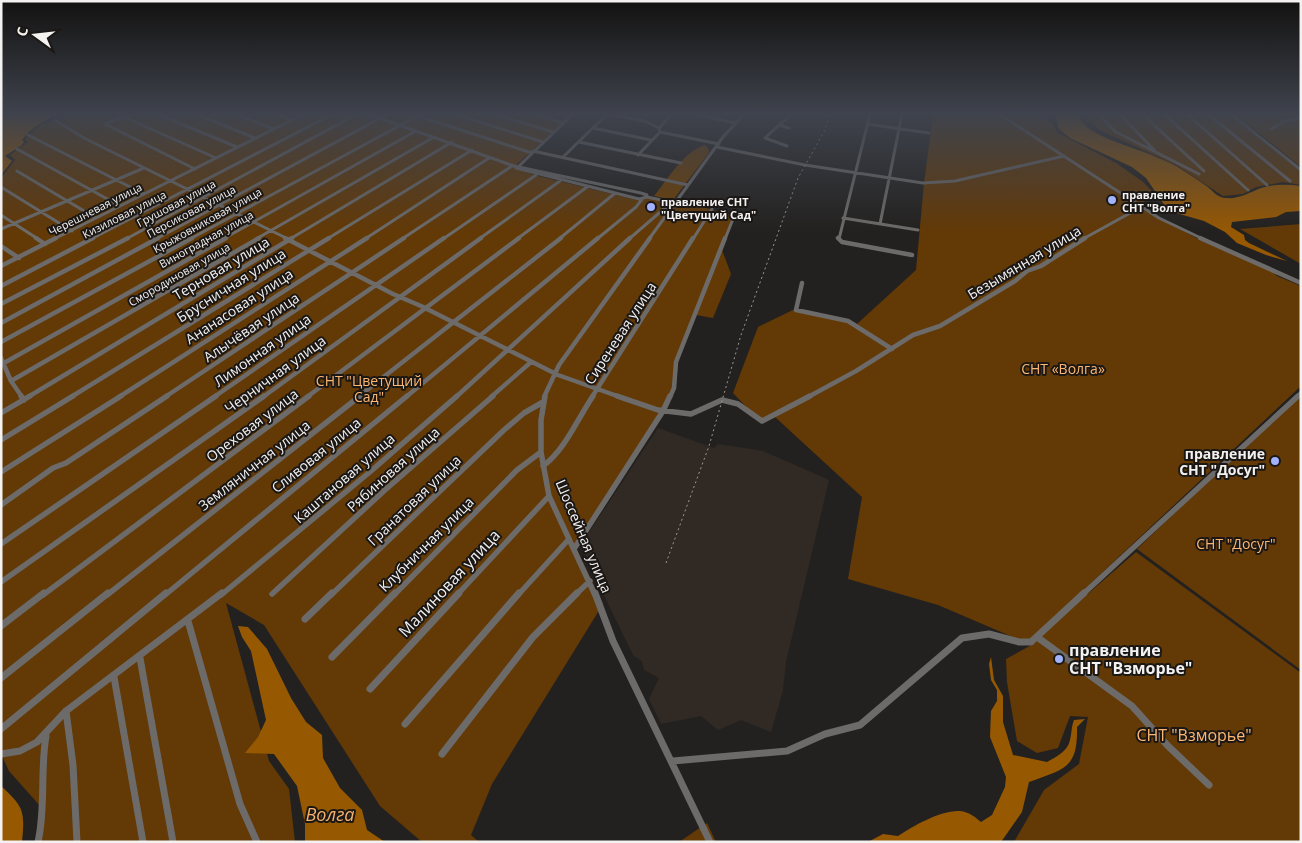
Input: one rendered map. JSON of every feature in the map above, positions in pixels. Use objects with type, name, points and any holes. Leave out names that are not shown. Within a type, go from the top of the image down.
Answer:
[{"type":"street","points":[[23,153],[120,206]]},
{"type":"street","points":[[67,153],[144,194]]},
{"type":"street","points":[[115,153],[558,375],[599,387],[663,411]]},
{"type":"street","points":[[164,153],[195,169]]},
{"type":"street","points":[[206,153],[216,158]]},
{"type":"street","name":"Черешневая улица","points":[[1,266],[225,153]]},
{"type":"street","name":"Кизиловая улица","points":[[1,286],[258,153]]},
{"type":"street","name":"Грушовая улица","points":[[1,304],[285,153]]},
{"type":"street","name":"Персиковая улица","points":[[1,323],[315,153]]},
{"type":"street","name":"Крыжовниковая улица","points":[[1,342],[348,153]]},
{"type":"street","name":"Виноградная улица","points":[[3,360],[376,153]]},
{"type":"street","name":"Смородиновая улица","points":[[11,381],[406,153]]},
{"type":"street","name":"Терновая улица","points":[[1,412],[24,400],[433,153]]},
{"type":"street","name":"Брусничная улица","points":[[1,440],[467,153]]},
{"type":"street","points":[[479,153],[513,166],[641,193],[647,195],[645,198]]},
{"type":"street","name":"Алычёвая улица","points":[[1,505],[53,468],[66,463],[530,153]]},
{"type":"street","points":[[540,153],[688,185]]},
{"type":"street","points":[[563,157],[567,153]]},
{"type":"street","points":[[630,153],[681,163]]},
{"type":"street","name":"Шоссейная улица","points":[[710,842],[614,641],[590,581],[549,496],[540,452],[540,436],[543,402],[555,372],[586,325],[712,153]]},
{"type":"street","points":[[752,153],[854,173],[923,183],[955,181],[1064,156]]},
{"type":"street","points":[[859,153],[838,239],[842,242],[912,255]]},
{"type":"street","points":[[880,224],[893,153]]},
{"type":"street","points":[[1060,153],[1159,218],[1301,283]]},
{"type":"street","points":[[1184,153],[1204,171]]},
{"type":"street","points":[[1207,153],[1248,190]]},
{"type":"street","points":[[1232,153],[1268,185]]},
{"type":"street","points":[[1256,153],[1290,181]]},
{"type":"street","points":[[1280,153],[1301,170]]},
{"type":"street","points":[[1158,154],[1199,174]]},
{"type":"street","name":"Ананасовая улица","points":[[1,472],[489,158]]},
{"type":"street","points":[[513,166],[519,170],[536,175],[614,194],[675,203]]},
{"type":"street","points":[[1,229],[144,168]]},
{"type":"street","points":[[17,171],[96,218]]},
{"type":"street","name":"Лимонная улица","points":[[1,544],[536,175]]},
{"type":"street","name":"Черничная улица","points":[[1,582],[210,435],[560,181]]},
{"type":"street","points":[[1,187],[72,231]]},
{"type":"street","name":"Ореховая улица","points":[[1,626],[587,187]]},
{"type":"street","name":"Земляничная улица","points":[[1,678],[543,253],[614,194]]},
{"type":"street","name":"Сливовая улица","points":[[1,729],[645,198]]},
{"type":"street","name":"Каштановая улица","points":[[1,754],[18,751],[40,740],[66,711],[188,622],[285,544],[509,349],[655,215],[675,203]]},
{"type":"street","name":"Безымянная улица","points":[[663,411],[691,414],[722,400],[738,404],[754,418],[764,421],[916,334],[940,326],[1015,281],[1027,271],[1042,266],[1087,237],[1131,214],[1141,206]]},
{"type":"street","name":"Сиреневая улица","points":[[543,466],[560,449],[712,210]]},
{"type":"street","points":[[1,215],[45,244]]},
{"type":"street","points":[[574,549],[663,411],[674,388],[676,362],[702,300],[732,216]]},
{"type":"street","points":[[843,218],[918,230]]},
{"type":"street","points":[[1,246],[18,258]]},
{"type":"street","points":[[802,283],[796,310],[848,321],[892,349]]},
{"type":"street","points":[[3,360],[11,381],[24,400]]},
{"type":"street","name":"Рябиновая улица","points":[[272,594],[385,490],[531,362]]},
{"type":"street","points":[[673,762],[786,751],[825,734],[860,725],[962,638],[974,634],[987,634],[1027,643],[1036,637],[1301,393]]},
{"type":"street","name":"Гранатовая улица","points":[[305,619],[504,430],[524,413],[543,402]]},
{"type":"street","name":"Клубничная улица","points":[[332,657],[517,470],[540,452]]},
{"type":"street","name":"Малиновая улица","points":[[370,689],[549,496]]},
{"type":"street","points":[[405,724],[560,546],[569,539]]},
{"type":"street","points":[[442,754],[550,618],[590,581]]},
{"type":"street","points":[[188,622],[194,635],[240,804],[257,842]]},
{"type":"street","points":[[1036,637],[1132,706],[1168,746],[1209,785]]},
{"type":"street","points":[[140,658],[173,842]]},
{"type":"street","points":[[114,677],[143,842]]},
{"type":"street","points":[[66,711],[73,765],[78,842]]},
{"type":"street","points":[[38,842],[42,824],[43,753],[48,733]]},
{"type":"shaded area","points":[[708,153],[673,200],[654,196],[670,174],[690,154]]},
{"type":"shaded area","points":[[658,428],[714,448],[718,444],[763,451],[829,480],[786,662],[783,690],[771,732],[741,720],[718,730],[701,716],[661,724],[649,699],[659,678],[644,670],[642,661],[633,655],[580,546]]},
{"type":"green space","name":"СНТ \"Цветущий Сад\"","points":[[12,153],[529,153],[514,167],[534,175],[641,201],[645,197],[674,204],[677,200],[735,216],[722,250],[731,274],[713,318],[696,315],[678,362],[676,384],[664,412],[575,546],[603,604],[492,784],[471,835],[479,842],[422,842],[380,806],[264,625],[226,603],[269,761],[289,789],[295,842],[39,842],[41,807],[9,771],[1,754],[1,178],[15,160],[10,155]]},
{"type":"green space","name":"СНТ «Волга»","points":[[928,153],[1097,153],[1116,163],[1142,181],[1154,193],[1138,207],[1204,242],[1270,270],[1277,276],[1301,286],[1301,386],[1027,643],[938,605],[848,579],[862,497],[775,417],[762,423],[733,393],[758,327],[795,309],[857,324],[916,270]]},
{"type":"green space","points":[[1150,153],[1278,153],[1301,172],[1301,185],[1283,182],[1256,187],[1243,194],[1223,196],[1176,165]]},
{"type":"green space","points":[[1284,153],[1301,153],[1301,167]]},
{"type":"green space","points":[[1301,224],[1301,264],[1240,229]]},
{"type":"green space","name":"СНТ \"Досуг\"","points":[[1301,393],[1301,670],[1137,549]]},
{"type":"green space","name":"СНТ \"Взморье\"","points":[[1136,552],[1301,673],[1301,842],[1014,842],[1044,790],[1079,764],[1088,717],[1070,716],[1058,748],[1037,753],[1017,741],[1007,682],[1006,659],[1035,643],[1045,631]]},
{"type":"green space","points":[[707,823],[716,842],[679,842]]},
{"type":"water","points":[[1,153],[9,153],[5,156],[12,161],[1,175]]},
{"type":"water","points":[[1103,153],[1150,154],[1176,166],[1223,198],[1238,197],[1272,186],[1301,186],[1301,211],[1286,212],[1276,217],[1232,222],[1231,227],[1244,235],[1245,240],[1249,243],[1287,261],[1237,243],[1225,232],[1204,221],[1176,213],[1165,206],[1146,178],[1132,167]]},
{"type":"water","name":"Волга","points":[[238,626],[248,627],[267,649],[291,698],[306,722],[322,735],[323,758],[340,788],[362,810],[367,830],[385,842],[305,842],[305,824],[297,786],[274,754],[245,753],[258,737],[266,720],[251,651],[242,637]]},
{"type":"water","points":[[991,657],[994,680],[1003,696],[1003,722],[1013,755],[1047,762],[1061,753],[1069,744],[1074,720],[1085,719],[1077,727],[1077,741],[1071,759],[1060,770],[1029,782],[1022,812],[1001,842],[868,842],[883,834],[898,836],[919,823],[952,811],[960,811],[972,815],[981,822],[992,815],[1005,787],[1006,777],[990,737],[991,711],[997,701],[997,690],[991,680],[989,664]]},
{"type":"water","points":[[1,786],[19,805],[21,810],[23,816],[22,842],[1,842]]},
{"type":"railway","points":[[666,563],[709,446],[741,335],[798,178],[812,153]]},
{"type":"place","name":"правление СНТ \"Волга\"","points":[[1112,200]]},
{"type":"place","name":"правление СНТ \"Цветущий Сад\"","points":[[651,207]]},
{"type":"place","name":"правление СНТ \"Досуг\"","points":[[1275,461]]},
{"type":"place","name":"правление СНТ \"Взморье\"","points":[[1059,659]]}]
